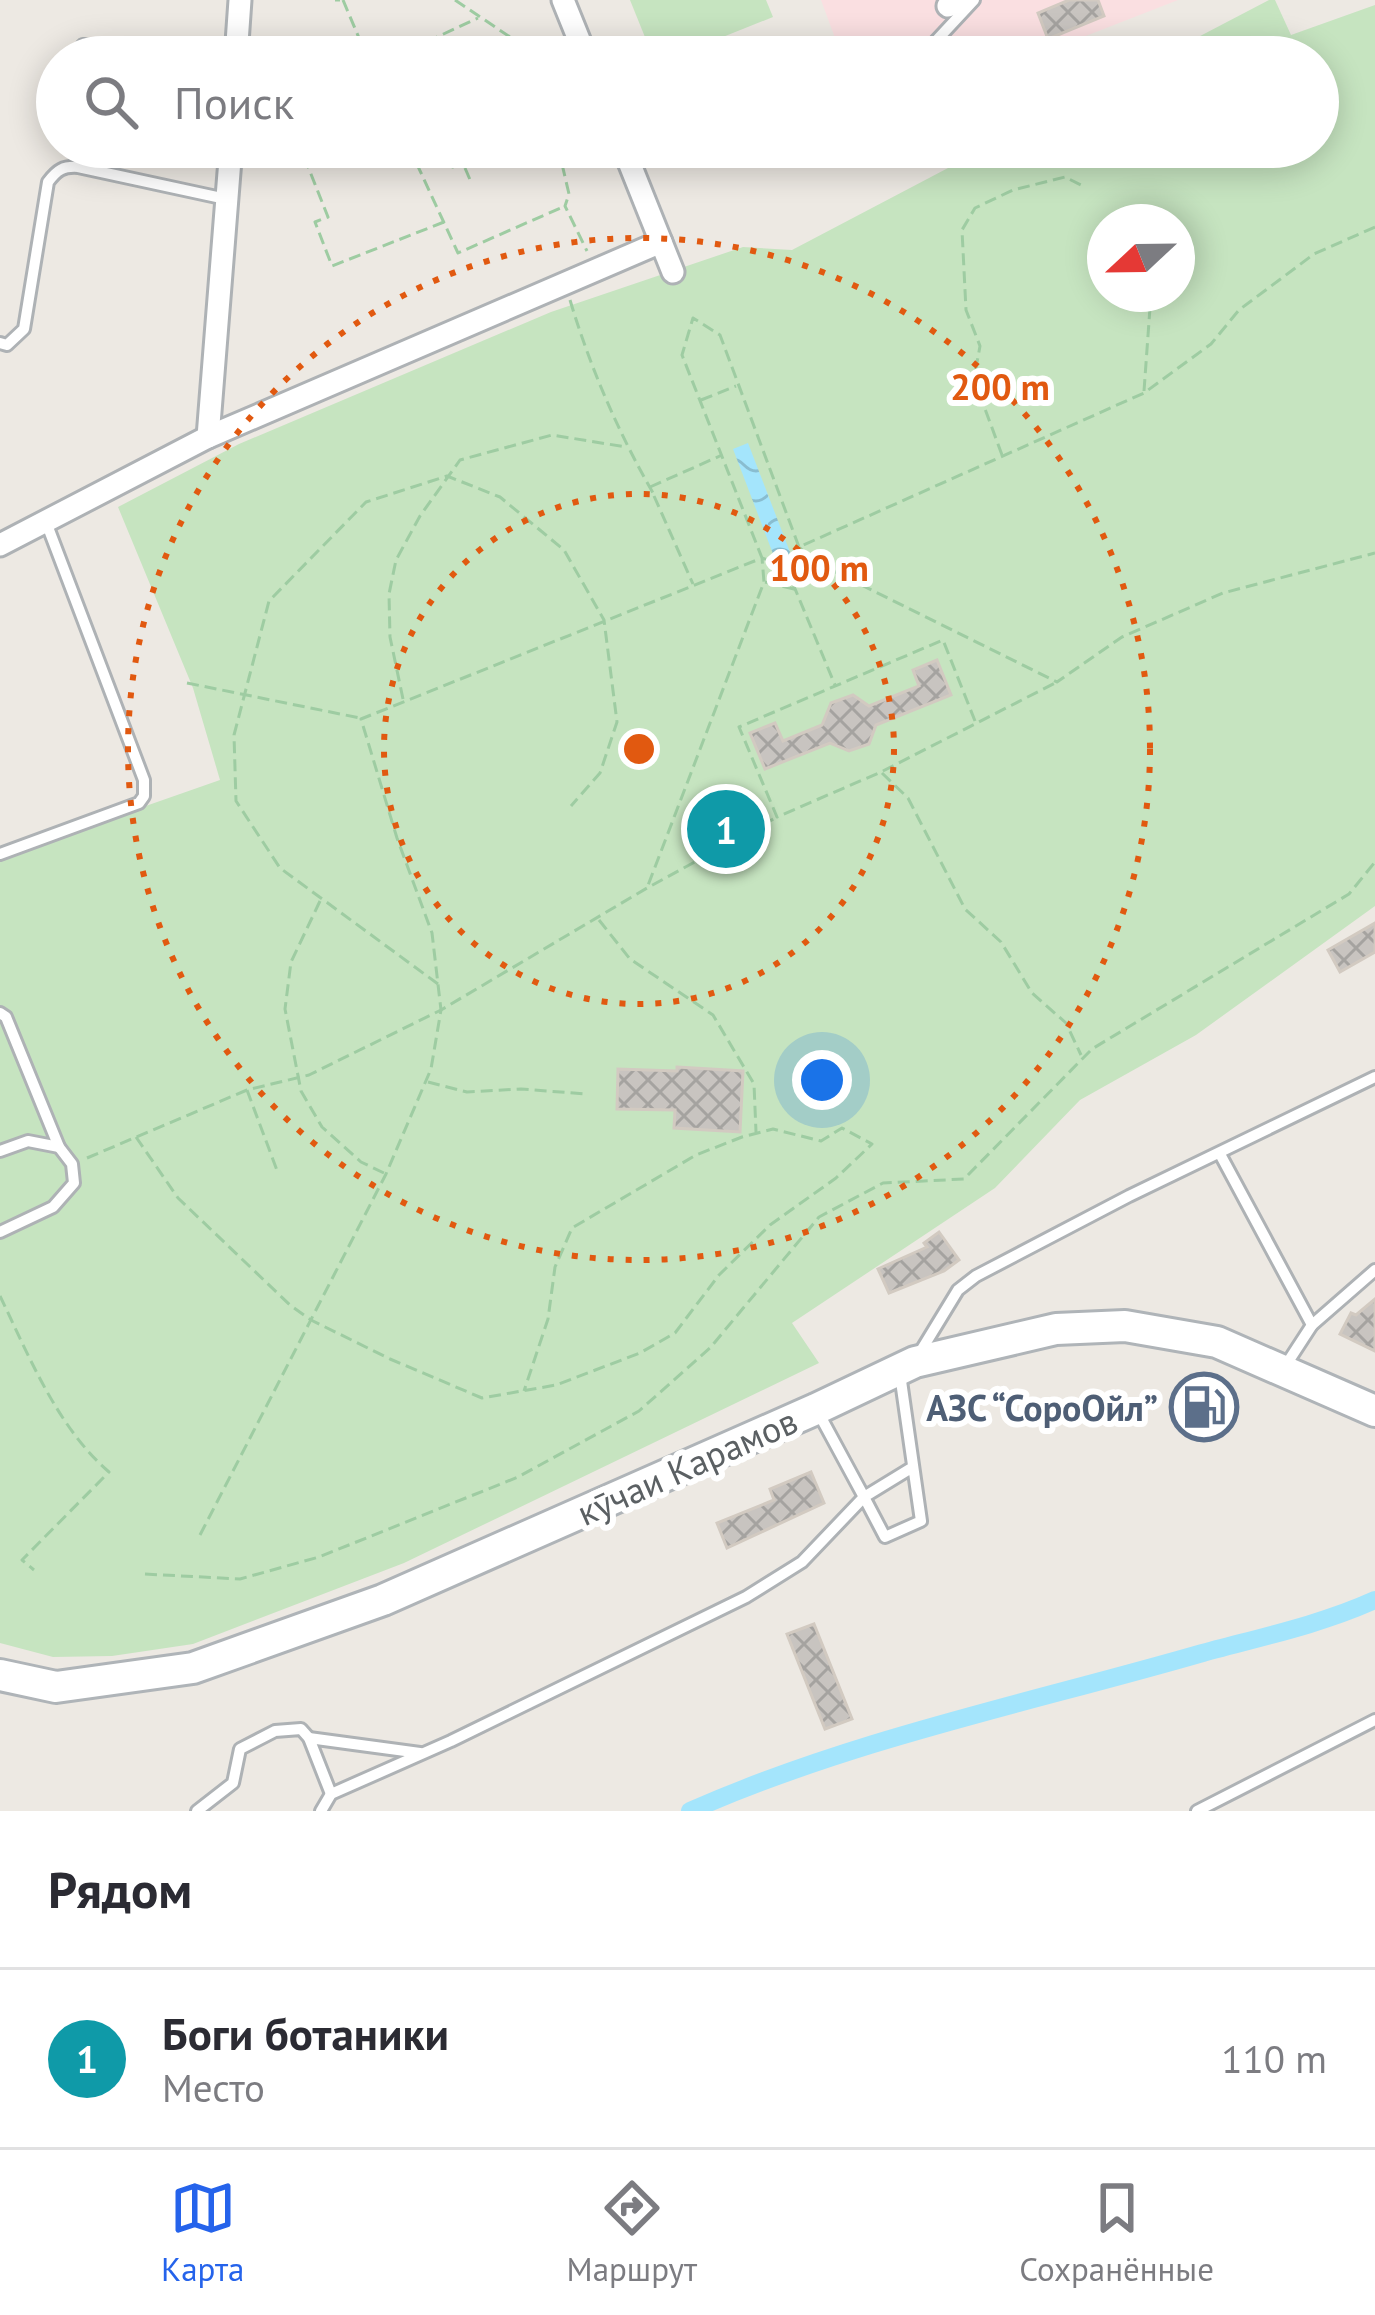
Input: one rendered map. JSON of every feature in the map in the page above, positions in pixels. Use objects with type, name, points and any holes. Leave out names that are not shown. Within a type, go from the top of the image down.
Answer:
[{"type":"main road","name":"кӯчаи Карамов","points":[[0,1675],[56,1687],[194,1668],[383,1600],[907,1366],[1056,1329],[1125,1326],[1216,1342],[1375,1411]]},
{"type":"street","points":[[237,36],[240,0]]},
{"type":"street","points":[[563,0],[578,36]]},
{"type":"street","points":[[208,437],[229,168]]},
{"type":"street","points":[[632,168],[674,272]]},
{"type":"street","points":[[0,544],[208,437],[662,242]]},
{"type":"lane","points":[[941,36],[974,0]]},
{"type":"lane","points":[[0,344],[17,339],[24,328],[48,182],[62,168]]},
{"type":"lane","points":[[83,168],[226,199]]},
{"type":"lane","points":[[0,854],[140,802],[144,796],[144,780],[46,522]]},
{"type":"lane","points":[[0,1013],[6,1017],[59,1147],[72,1164],[74,1183],[62,1200],[40,1215],[0,1232]]},
{"type":"lane","points":[[816,1409],[885,1537],[918,1524],[907,1366],[958,1290],[1129,1196],[1375,1077]]},
{"type":"lane","points":[[0,1151],[28,1141],[59,1147]]},
{"type":"lane","points":[[1220,1154],[1312,1325]]},
{"type":"lane","points":[[1283,1371],[1312,1325],[1375,1270]]},
{"type":"lane","points":[[321,1811],[331,1794],[746,1597],[813,1553],[864,1497],[913,1467]]},
{"type":"lane","points":[[1197,1811],[1375,1720]]},
{"type":"lane","points":[[197,1811],[233,1784],[240,1749],[290,1728],[301,1729],[309,1738],[331,1794]]},
{"type":"lane","points":[[309,1738],[423,1753]]},
{"type":"path","points":[[339,0],[357,36]]},
{"type":"path","points":[[455,0],[508,36]]},
{"type":"path","points":[[439,36],[478,18]]},
{"type":"path","points":[[309,168],[328,217],[315,222],[332,266],[444,222]]},
{"type":"path","points":[[418,168],[458,253],[565,206]]},
{"type":"path","points":[[465,168],[471,182]]},
{"type":"path","points":[[562,168],[568,194],[565,206],[596,268]]},
{"type":"path","points":[[1003,457],[974,379],[980,346],[966,310],[962,230],[975,208],[1013,190],[1065,177],[1085,187]]},
{"type":"path","points":[[785,566],[799,547],[1144,393],[1211,344],[1239,310],[1314,254],[1375,227]]},
{"type":"path","points":[[565,280],[584,346],[626,447],[653,493]]},
{"type":"path","points":[[1144,393],[1150,312]]},
{"type":"path","points":[[647,888],[764,582],[762,558],[682,355],[693,318],[720,335],[799,547],[815,562],[1057,682]]},
{"type":"path","points":[[701,400],[738,385]]},
{"type":"path","points":[[404,701],[390,637],[389,594],[396,560],[460,460],[552,435],[626,447]]},
{"type":"path","points":[[693,584],[649,485],[724,455]]},
{"type":"path","points":[[438,984],[280,868],[236,801],[234,735],[269,601],[366,502],[447,476],[500,497],[564,550],[604,620],[617,722],[600,773],[571,806]]},
{"type":"path","points":[[72,1164],[247,1090],[298,1077],[441,1010],[776,817],[881,772],[1057,682],[1121,637],[1223,593],[1375,553]]},
{"type":"path","points":[[187,682],[362,718],[762,558],[785,566],[836,685]]},
{"type":"path","points":[[794,589],[815,562]]},
{"type":"path","points":[[764,582],[794,589]]},
{"type":"path","points":[[776,817],[739,727],[943,640],[975,721]]},
{"type":"path","points":[[200,1535],[386,1174],[426,1081],[441,1010],[432,933],[397,838],[362,718]]},
{"type":"path","points":[[881,772],[908,798],[965,909],[1001,942],[1032,993],[1066,1022],[1083,1058]]},
{"type":"path","points":[[145,1574],[239,1579],[319,1557],[518,1477],[639,1411],[710,1348],[819,1217],[883,1183],[964,1179],[1083,1058],[1349,894],[1375,862]]},
{"type":"path","points":[[320,899],[291,962],[285,1009],[301,1090],[322,1127],[361,1162],[386,1174]]},
{"type":"path","points":[[597,917],[630,959],[713,1016],[754,1084],[756,1133]]},
{"type":"path","points":[[426,1081],[467,1092],[521,1089],[586,1094]]},
{"type":"path","points":[[247,1090],[278,1172]]},
{"type":"path","points":[[136,1137],[178,1198],[310,1320],[482,1398],[556,1384],[640,1353],[675,1333],[718,1275],[770,1225],[836,1178],[872,1144],[842,1128],[821,1141],[773,1129],[756,1133],[696,1155],[572,1228],[555,1267],[548,1319],[524,1390]]},
{"type":"path","points":[[0,1296],[38,1375],[73,1430],[109,1472],[22,1560],[34,1570]]},
{"type":"shaded area","points":[[821,0],[1178,0],[1086,36],[834,36]]},
{"type":"green space","points":[[630,0],[766,0],[773,17],[726,36],[645,36]]},
{"type":"green space","points":[[1269,0],[1275,0],[1291,35],[1375,5],[1375,906],[1196,1035],[1080,1100],[995,1188],[792,1323],[819,1363],[404,1563],[193,1644],[112,1656],[53,1657],[0,1643],[0,857],[220,780],[193,688],[118,507],[239,444],[551,312],[743,247],[792,250],[948,168],[1339,168],[1339,36],[1200,36]]},
{"type":"water","points":[[748,443],[790,552],[784,562],[775,559],[733,449]]},
{"type":"building","points":[[1069,0],[1098,0],[1104,16],[1047,36],[1038,13]]},
{"type":"building","points":[[937,660],[951,695],[876,725],[869,744],[849,751],[830,743],[765,769],[750,733],[775,723],[783,741],[822,725],[831,703],[853,695],[869,706],[919,686],[913,670]]},
{"type":"building","points":[[1375,923],[1375,952],[1340,972],[1328,950]]},
{"type":"building","points":[[677,1067],[743,1071],[740,1132],[674,1128],[675,1110],[617,1109],[618,1069],[677,1071]]},
{"type":"building","points":[[939,1232],[959,1260],[889,1293],[878,1269],[927,1247],[924,1243]]},
{"type":"building","points":[[1375,1299],[1375,1351],[1340,1334],[1351,1313],[1356,1315]]},
{"type":"building","points":[[811,1472],[824,1503],[727,1548],[717,1523],[774,1500],[770,1489]]},
{"type":"building","points":[[814,1624],[852,1719],[825,1729],[787,1634]]},
{"type":"waterway","points":[[690,1811],[878,1743],[1288,1630],[1375,1600]]},
{"type":"place","name":"Боги ботаники","points":[[726,829]]},
{"type":"place","name":"АЗС “СороОйл”","points":[[1204,1407]]}]
